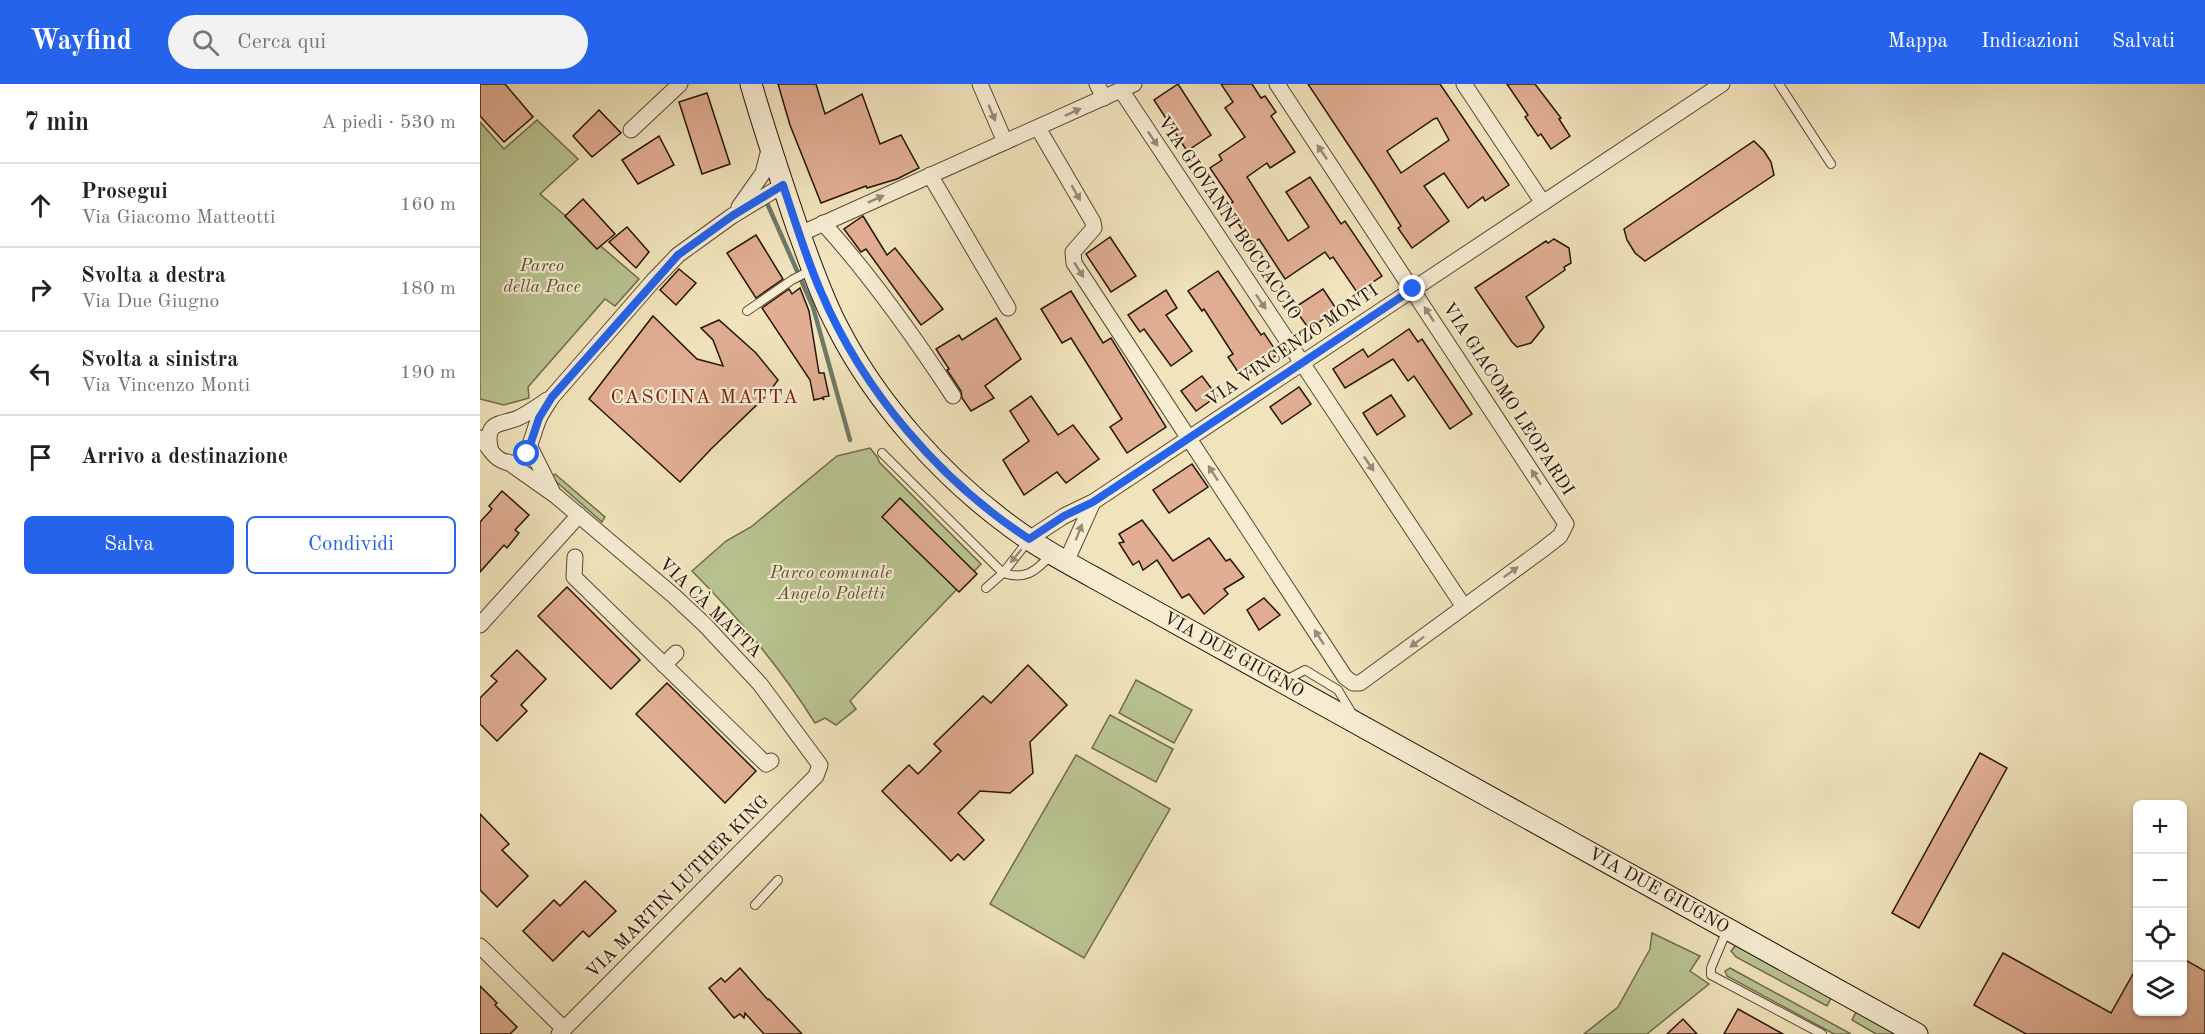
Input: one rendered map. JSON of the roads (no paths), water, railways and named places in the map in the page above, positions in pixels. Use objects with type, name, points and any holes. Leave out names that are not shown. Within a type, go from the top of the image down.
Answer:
[{"type":"main road","name":"VIA DUE GIUGNO","points":[[751,84],[800,234],[808,272],[851,351],[907,429],[964,489],[998,517],[1059,558],[1917,1034]]},
{"type":"street","points":[[631,130],[680,84]]},
{"type":"street","points":[[980,84],[1005,142]]},
{"type":"street","name":"VIA GIACOMO LEOPARDI","points":[[1277,84],[1565,521],[1565,527],[1560,536],[1464,607]]},
{"type":"street","points":[[1464,84],[1543,203]]},
{"type":"street","name":"VIA VINCENZO MONTI","points":[[1029,539],[1064,516],[1093,502],[1722,84]]},
{"type":"street","points":[[800,234],[1038,128],[1100,91],[1128,87]]},
{"type":"street","name":"VIA GIOVANNI BOCCACCIO","points":[[1128,87],[1302,363],[1464,607]]},
{"type":"street","points":[[1038,128],[1093,222],[1094,228],[1073,252],[1074,263],[1345,677],[1353,684],[1364,681],[1464,607]]},
{"type":"street","points":[[732,216],[753,190],[763,173],[770,146]]},
{"type":"street","points":[[930,175],[1008,308]]},
{"type":"street","points":[[531,444],[526,427],[507,419],[498,423],[485,443],[496,458],[508,462],[522,459],[531,444],[539,418],[552,397],[667,266],[692,243],[783,185]]},
{"type":"street","points":[[823,223],[889,302],[953,396]]},
{"type":"street","points":[[514,420],[552,397]]},
{"type":"street","points":[[480,420],[498,423]]},
{"type":"street","name":"VIA CÀ MATTA","points":[[531,444],[540,470],[555,496]]},
{"type":"street","name":"VIA CÀ MATTA","points":[[508,462],[579,515],[674,596],[725,645],[760,684],[820,765]]},
{"type":"street","points":[[1059,558],[1093,502]]},
{"type":"street","points":[[480,625],[579,515]]},
{"type":"street","points":[[575,557],[574,577],[766,764],[771,760]]},
{"type":"street","points":[[664,665],[676,653]]},
{"type":"street","name":"VIA MARTIN LUTHER KING","points":[[562,1031],[816,776],[820,765]]},
{"type":"street","points":[[480,946],[562,1031]]},
{"type":"lane","points":[[1779,84],[1831,164]]},
{"type":"lane","points":[[747,311],[792,280],[808,272]]},
{"type":"lane","points":[[882,453],[1003,573],[1024,575],[1059,558]]},
{"type":"lane","points":[[987,588],[1003,573],[1029,539]]},
{"type":"lane","points":[[755,905],[778,880]]},
{"type":"lane","points":[[1727,928],[1711,968],[1711,975],[1822,1034]]},
{"type":"waterway","points":[[767,203],[813,307],[850,440]]},
{"type":"district","name":"CASCINA MATTA","points":[[705,398]]},
{"type":"park label","name":"Parco della Pace","points":[[542,276]]},
{"type":"park label","name":"Parco comunale Angelo Poletti","points":[[831,583]]}]
